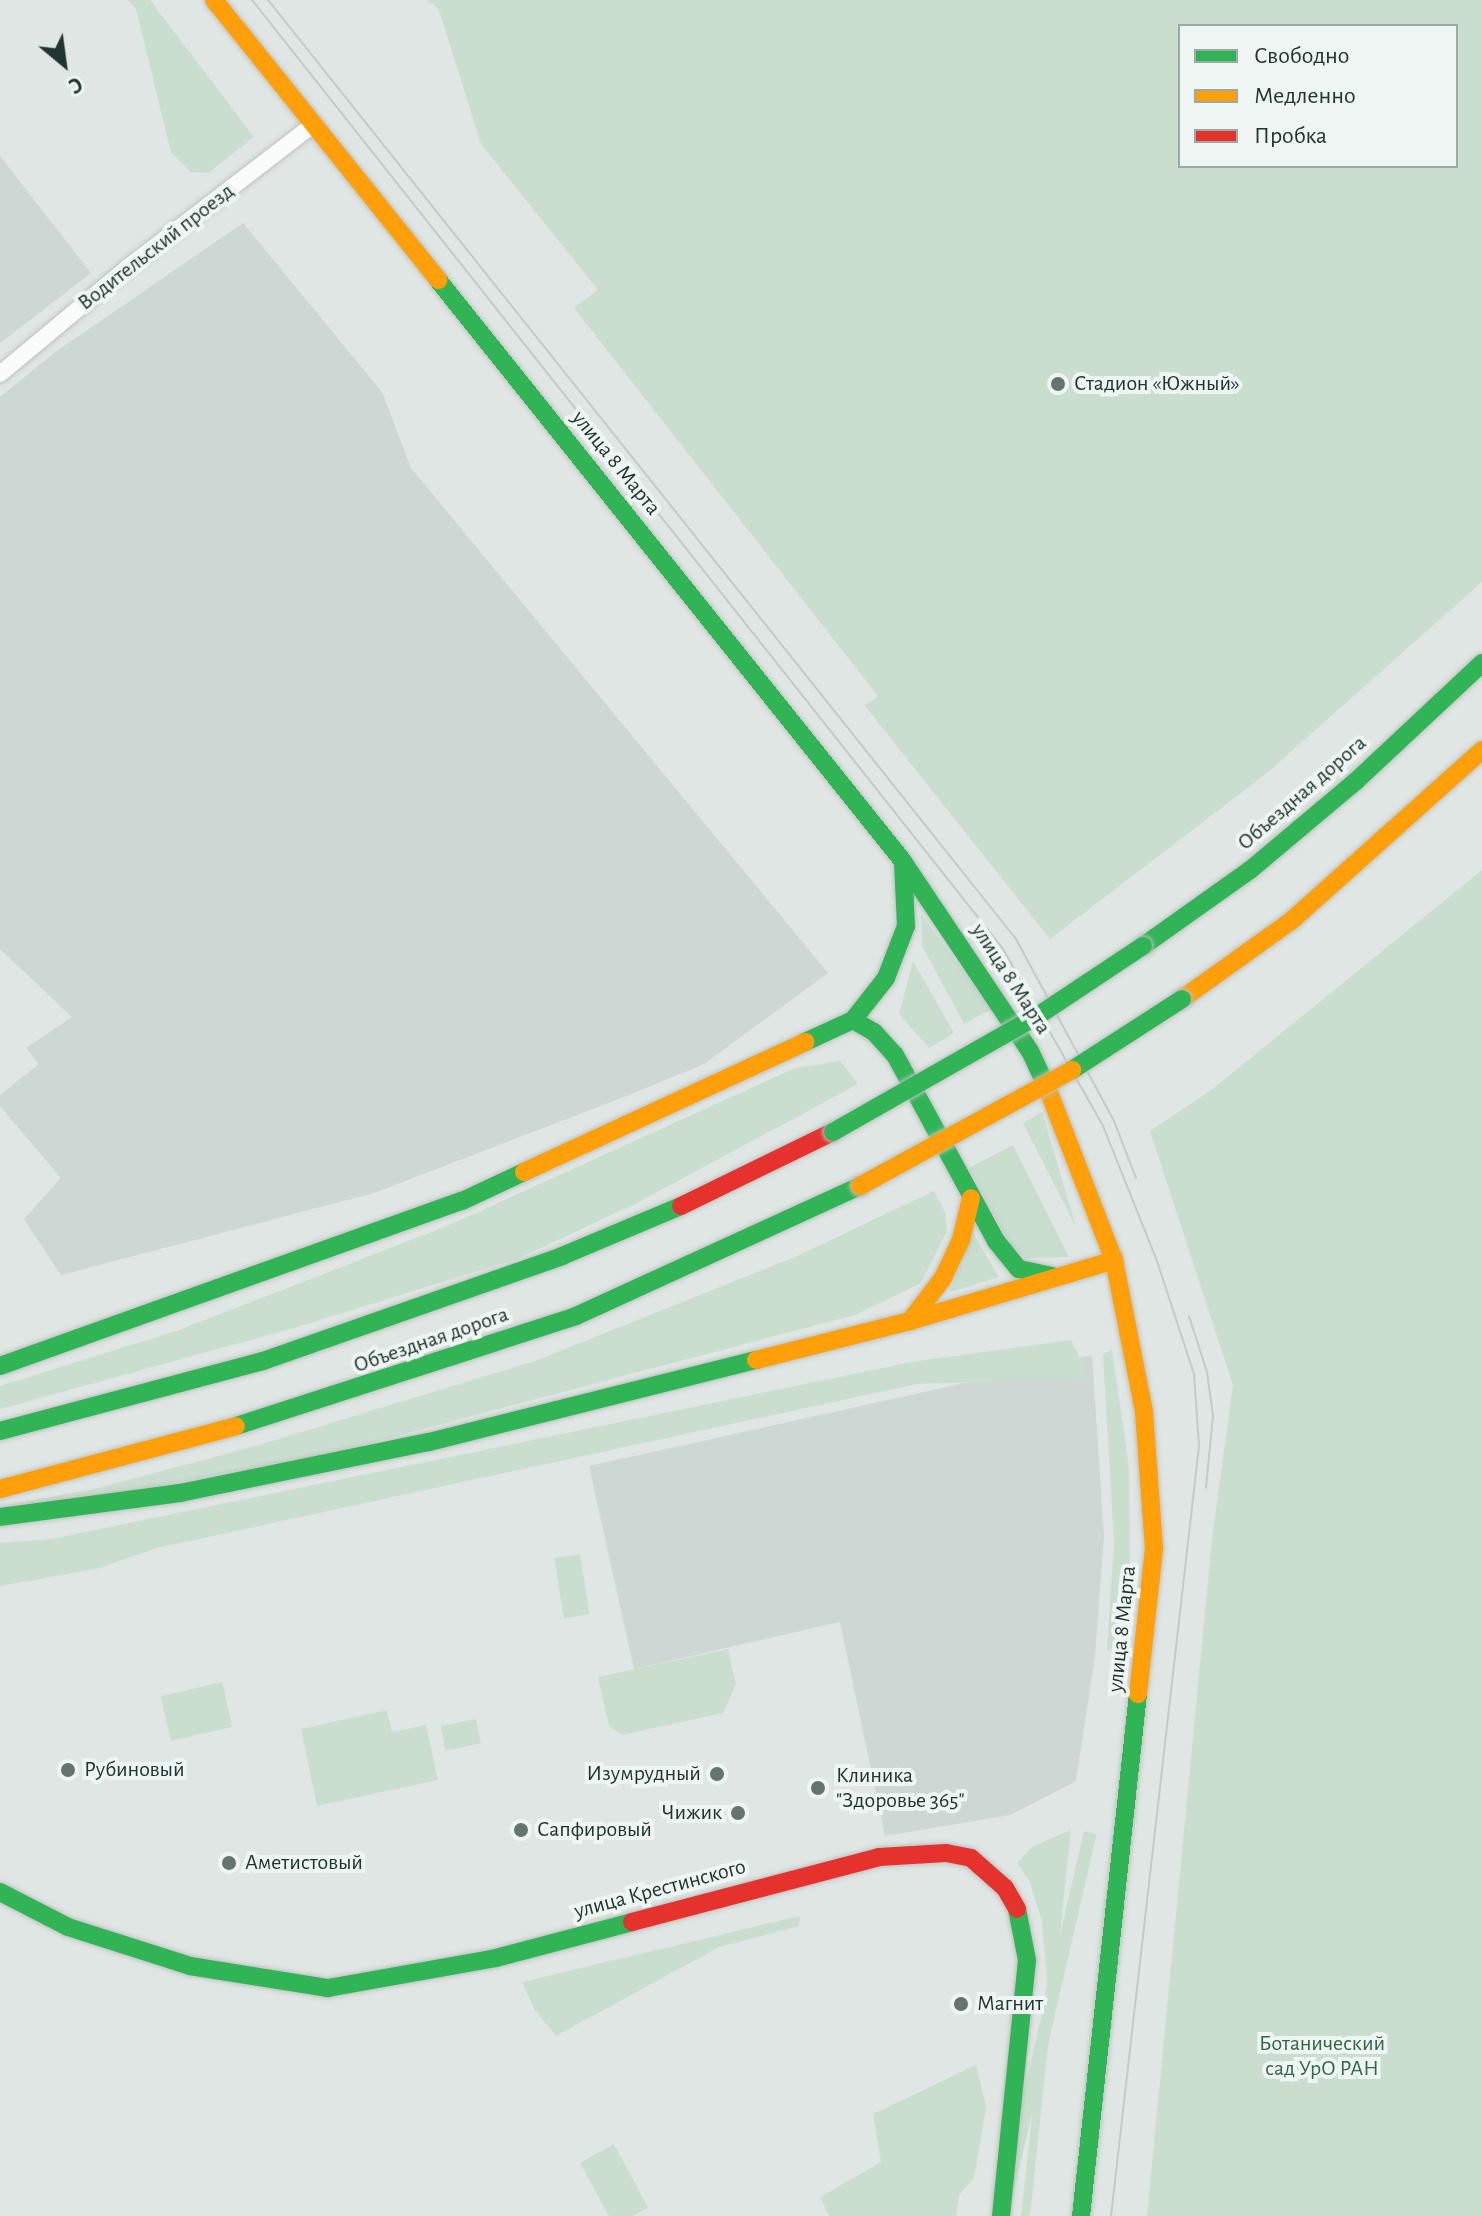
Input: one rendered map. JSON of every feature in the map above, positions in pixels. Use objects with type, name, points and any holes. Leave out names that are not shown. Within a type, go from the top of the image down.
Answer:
[{"type":"main road","name":"улица 8 Марта","points":[[214,0],[902,860],[1030,1051],[1066,1125],[1114,1260],[1144,1412],[1154,1549],[1081,2216]]},
{"type":"main road","name":"Объездная дорога","points":[[0,1431],[263,1361],[412,1310],[705,1196],[833,1132],[989,1045],[1143,946],[1262,860],[1482,663]]},
{"type":"main road","points":[[1397,831],[1482,750]]},
{"type":"main road","points":[[1397,831],[1482,769]]},
{"type":"main road","name":"Объездная дорога","points":[[0,1489],[271,1417],[532,1331],[860,1186],[1059,1079],[1182,999],[1291,921],[1397,831]]},
{"type":"main road","points":[[0,1366],[462,1201],[853,1020],[886,978],[906,926],[902,860]]},
{"type":"main road","points":[[853,1020],[874,1032],[895,1055],[971,1198],[1019,1269],[1056,1277]]},
{"type":"main road","points":[[910,1321],[943,1278],[971,1198]]},
{"type":"main road","points":[[0,1517],[180,1493],[429,1442],[910,1321],[1114,1260]]},
{"type":"main road","name":"улица Крестинского","points":[[0,1892],[68,1927],[190,1966],[328,1988],[496,1958],[879,1857],[946,1853],[971,1858],[1005,1888],[1022,1918],[1027,1960],[1001,2216]]},
{"type":"street","name":"Водительский проезд","points":[[0,374],[127,268],[314,124]]},
{"type":"shaded area","points":[[0,156],[91,273],[0,343]]},
{"type":"shaded area","points":[[243,223],[382,392],[411,468],[828,973],[704,1064],[629,1095],[374,1193],[61,1275],[24,1219],[61,1178],[0,1106],[0,1095],[39,1064],[26,1048],[72,1017],[0,949],[0,397],[54,353]]},
{"type":"shaded area","points":[[1092,1355],[1104,1536],[1095,1656],[1076,1781],[1010,1815],[885,1836],[840,1622],[634,1669],[589,1466]]},
{"type":"green space","points":[[128,0],[150,0],[254,137],[208,173],[191,172],[171,152],[136,9]]},
{"type":"green space","name":"Стадион «Южный»","points":[[428,0],[1482,0],[1482,582],[1267,773],[1050,939],[865,706],[878,696],[574,308],[598,290],[481,144],[439,10]]},
{"type":"green space","name":"Ботанический сад УрО РАН","points":[[1482,870],[1482,2216],[1147,2216],[1212,1539],[1233,1385],[1150,1131],[1210,1091]]},
{"type":"green space","points":[[921,914],[991,1009],[964,1024],[922,946]]},
{"type":"green space","points":[[913,961],[954,1033],[929,1048],[899,1014]]},
{"type":"green space","points":[[840,1061],[858,1084],[635,1204],[517,1259],[294,1328],[0,1409],[0,1386],[179,1330],[447,1226],[795,1068]]},
{"type":"green space","points":[[1042,1112],[1076,1227],[1023,1123]]},
{"type":"green space","points":[[1013,1145],[1069,1257],[1025,1258],[1011,1246],[969,1168]]},
{"type":"green space","points":[[934,1191],[945,1212],[947,1231],[921,1283],[855,1315],[332,1453],[116,1494],[3,1506],[98,1488],[259,1445],[535,1361],[797,1256]]},
{"type":"green space","points":[[973,1233],[999,1277],[950,1292]]},
{"type":"green space","points":[[1071,1340],[1090,1378],[917,1384],[157,1548],[96,1569],[0,1586],[0,1543],[51,1539],[917,1361]]},
{"type":"green space","points":[[1112,1350],[1129,1467],[1130,1573],[1127,1641],[1107,1651],[1114,1541],[1103,1354]]},
{"type":"green space","points":[[580,1554],[590,1614],[564,1618],[554,1558]]},
{"type":"green space","points":[[728,1649],[736,1684],[723,1713],[622,1735],[609,1726],[598,1677]]},
{"type":"green space","points":[[222,1682],[232,1727],[171,1741],[161,1696]]},
{"type":"green space","points":[[387,1710],[392,1732],[426,1725],[438,1780],[317,1806],[301,1729]]},
{"type":"green space","points":[[476,1719],[481,1744],[445,1750],[441,1726]]},
{"type":"green space","points":[[1071,1830],[1030,2216],[1021,2216],[1047,1981],[1042,1921],[1030,1882],[1017,1863],[1033,1846]]},
{"type":"green space","points":[[1084,1831],[1097,1834],[1010,2211],[997,2208]]},
{"type":"green space","points":[[800,1916],[799,1926],[719,1947],[556,2036],[534,2009],[522,1982]]},
{"type":"green space","points":[[976,2065],[986,2107],[974,2178],[959,2195],[956,2216],[829,2216],[820,2197],[881,2162],[873,2114]]},
{"type":"green space","points":[[614,2144],[648,2208],[633,2216],[609,2216],[580,2163]]},
{"type":"tram line","points":[[252,0],[1003,949],[1103,1126],[1157,1261],[1194,1374],[1199,1446],[1111,2216]]},
{"type":"tram line","points":[[268,0],[1016,939],[1114,1121],[1136,1178]]},
{"type":"tram line","points":[[1189,1316],[1207,1372],[1213,1416],[1206,1488]]},
{"type":"traffic: fast","points":[[438,280],[902,860],[1030,1051],[1046,1085]]},
{"type":"traffic: fast","points":[[1143,946],[1250,870],[1355,782],[1482,663]]},
{"type":"traffic: fast","points":[[805,1042],[853,1020],[886,978],[906,926],[903,863]]},
{"type":"traffic: fast","points":[[833,1132],[1039,1015],[1143,946]]},
{"type":"traffic: fast","points":[[1072,1070],[1182,999]]},
{"type":"traffic: fast","points":[[853,1020],[874,1032],[895,1055],[996,1241],[1019,1269],[1052,1276]]},
{"type":"traffic: fast","points":[[0,1366],[462,1201],[524,1172]]},
{"type":"traffic: fast","points":[[236,1426],[576,1316],[860,1186]]},
{"type":"traffic: fast","points":[[0,1431],[263,1361],[562,1256],[681,1206]]},
{"type":"traffic: fast","points":[[0,1517],[180,1493],[429,1442],[756,1360]]},
{"type":"traffic: fast","points":[[1081,2216],[1138,1694]]},
{"type":"traffic: fast","points":[[0,1892],[68,1927],[190,1966],[328,1988],[496,1958],[632,1922]]},
{"type":"traffic: fast","points":[[1001,2216],[1027,1960],[1017,1909]]},
{"type":"traffic: slow","points":[[214,0],[438,280]]},
{"type":"traffic: slow","points":[[1182,999],[1291,921],[1482,750]]},
{"type":"traffic: slow","points":[[524,1172],[805,1042]]},
{"type":"traffic: slow","points":[[860,1186],[1072,1070]]},
{"type":"traffic: slow","points":[[756,1360],[910,1321],[1114,1260],[1046,1085]]},
{"type":"traffic: slow","points":[[910,1321],[943,1278],[961,1240],[971,1198]]},
{"type":"traffic: slow","points":[[1114,1260],[1144,1412],[1154,1549],[1138,1694]]},
{"type":"traffic: slow","points":[[0,1489],[236,1426]]},
{"type":"traffic: jam","points":[[681,1206],[833,1132]]},
{"type":"traffic: jam","points":[[632,1922],[879,1857],[946,1853],[971,1858],[1005,1888],[1017,1909]]},
{"type":"place","name":"Стадион «Южный»","points":[[1058,384]]},
{"type":"place","name":"Рубиновый","points":[[68,1770]]},
{"type":"place","name":"Изумрудный","points":[[717,1774]]},
{"type":"place","name":"Клиника \"Здоровье 365\"","points":[[818,1788]]},
{"type":"place","name":"Чижик","points":[[738,1813]]},
{"type":"place","name":"Сапфировый","points":[[521,1830]]},
{"type":"place","name":"Аметистовый","points":[[229,1863]]},
{"type":"place","name":"Магнит","points":[[961,2004]]}]
